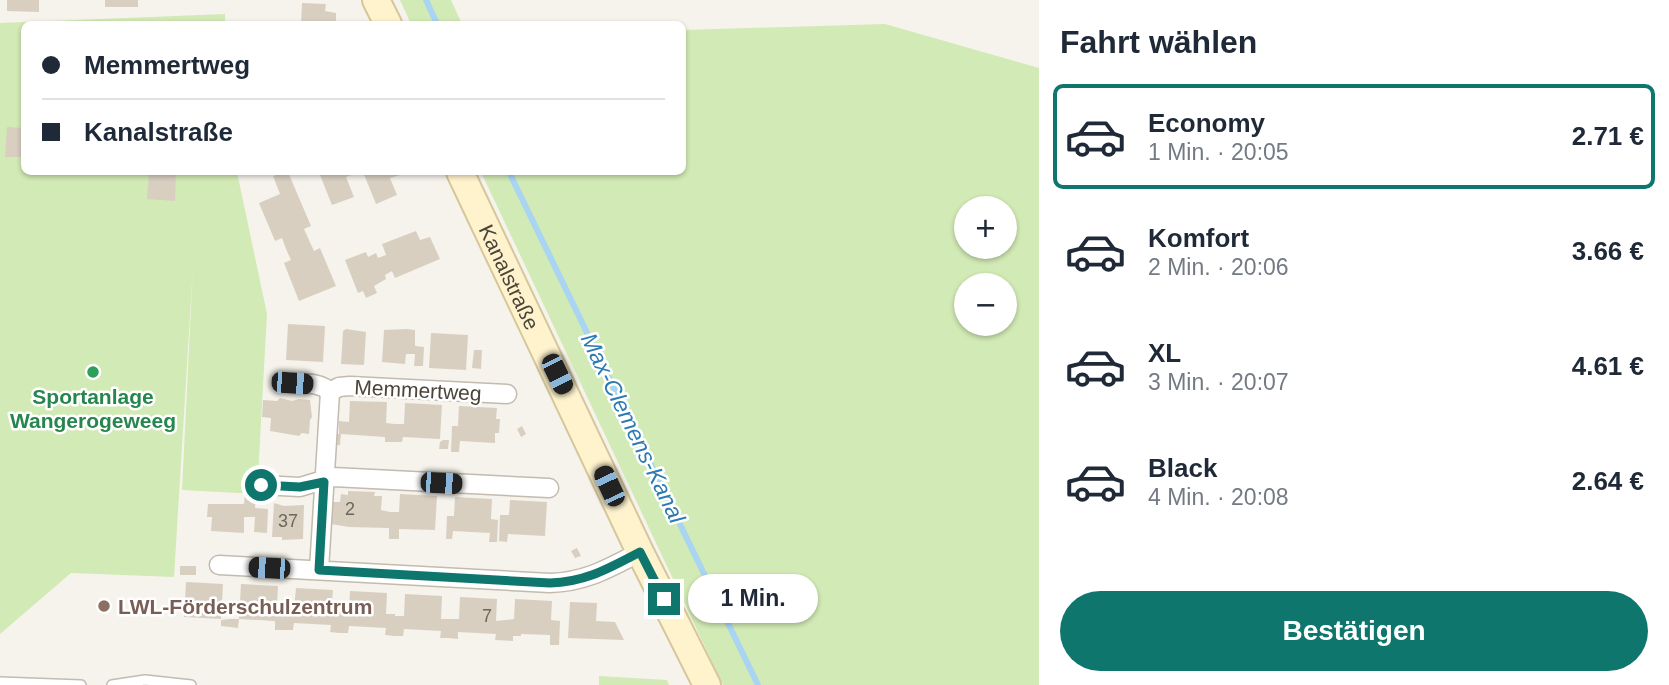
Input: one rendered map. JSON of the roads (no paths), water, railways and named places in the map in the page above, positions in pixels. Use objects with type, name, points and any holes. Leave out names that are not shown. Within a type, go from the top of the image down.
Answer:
[{"type":"main road","points":[[376,0],[386,21]]},
{"type":"main road","name":"Kanalstraße","points":[[461,175],[706,685]]},
{"type":"street","name":"Memmertweg","points":[[292,383],[318,385],[330,392],[319,570]]},
{"type":"street","name":"Memmertweg","points":[[330,392],[339,387],[350,386],[507,394]]},
{"type":"street","points":[[261,485],[300,487],[324,482],[333,477],[549,488]]},
{"type":"street","points":[[219,565],[550,583],[572,582],[592,577],[640,552]]},
{"type":"lane","points":[[112,685],[145,681],[191,685]]},
{"type":"lane","points":[[0,682],[81,685]]},
{"type":"waterway","name":"Max-Clemens-Kanal","points":[[426,0],[436,21]]},
{"type":"waterway","name":"Max-Clemens-Kanal","points":[[510,175],[758,685]]},
{"type":"place","name":"Sportanlage Wangerogeweeg","points":[[93,372]]},
{"type":"place","name":"LWL-Förderschulzentrum","points":[[104,606]]}]
